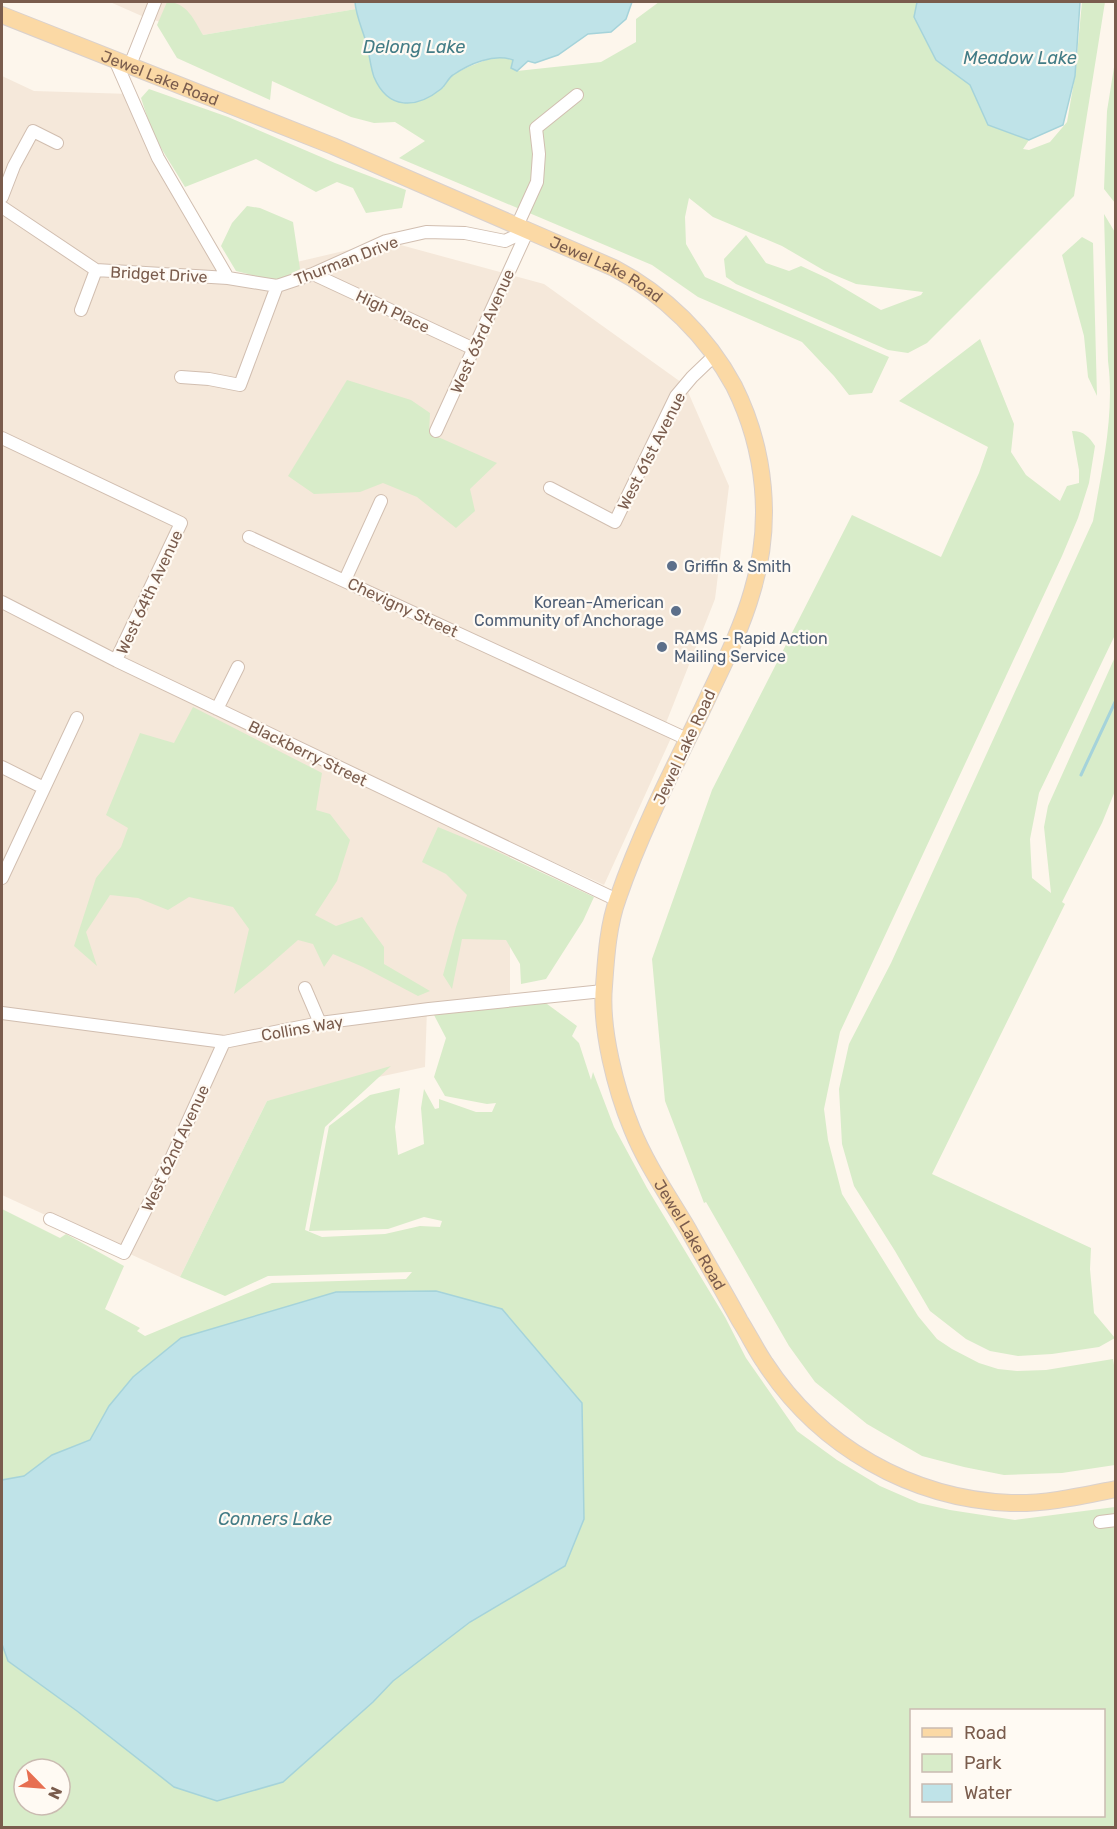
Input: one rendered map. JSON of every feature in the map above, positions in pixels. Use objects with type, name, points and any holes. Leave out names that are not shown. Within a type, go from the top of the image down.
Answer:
[{"type":"main road","name":"Jewel Lake Road","points":[[2,15],[333,146],[605,264],[641,284],[680,316],[715,355],[737,392],[753,432],[762,481],[764,524],[761,551],[750,601],[718,676],[640,841],[613,915],[603,991],[606,1033],[616,1082],[632,1131],[766,1365],[794,1401],[819,1426],[869,1463],[916,1485],[946,1493],[1013,1503],[1070,1498],[1116,1490]]},
{"type":"street","points":[[155,2],[123,62],[158,158],[228,278]]},
{"type":"street","name":"West 63rd Avenue","points":[[436,431],[474,349],[522,228],[537,182],[539,154],[536,128],[576,95]]},
{"type":"street","points":[[2,197],[14,166],[33,131],[57,143]]},
{"type":"street","name":"Bridget Drive","points":[[2,207],[96,270],[228,278]]},
{"type":"street","name":"Thurman Drive","points":[[228,278],[277,286],[313,274],[386,241],[426,232],[465,232],[506,241],[522,228]]},
{"type":"street","points":[[81,310],[96,270]]},
{"type":"street","name":"High Place","points":[[313,274],[474,349]]},
{"type":"street","points":[[181,377],[240,385],[277,286]]},
{"type":"street","name":"West 61st Avenue","points":[[550,488],[615,522],[676,396],[715,355]]},
{"type":"street","name":"West 64th Avenue","points":[[2,438],[181,523],[116,660]]},
{"type":"street","points":[[345,580],[381,501]]},
{"type":"street","name":"Chevigny Street","points":[[249,537],[687,739]]},
{"type":"street","name":"Blackberry Street","points":[[2,602],[217,709],[617,900]]},
{"type":"street","points":[[217,709],[238,667]]},
{"type":"street","points":[[2,878],[77,718]]},
{"type":"street","points":[[2,767],[44,788]]},
{"type":"street","points":[[305,988],[320,1023]]},
{"type":"street","name":"Collins Way","points":[[2,1013],[224,1042],[320,1023],[603,991]]},
{"type":"street","name":"West 62nd Avenue","points":[[50,1219],[124,1252],[170,1161],[224,1042]]},
{"type":"street","points":[[1100,1522],[1116,1520]]},
{"type":"shaded area","points":[[110,2],[355,2],[356,9],[203,35],[144,17]]},
{"type":"shaded area","points":[[2,76],[34,91],[131,94],[229,278],[386,241],[544,284],[685,385],[729,486],[715,599],[664,728],[671,738],[604,885],[510,842],[510,1001],[427,1009],[425,1067],[267,1101],[180,1277],[2,1195]]},
{"type":"green space","points":[[167,2],[185,8],[203,35],[356,9],[365,36],[443,88],[450,76],[491,58],[504,57],[513,60],[511,68],[517,71],[601,62],[636,42],[636,19],[659,2],[917,2],[914,17],[936,60],[970,85],[988,125],[1029,140],[1023,149],[1029,150],[1050,142],[1067,122],[1075,76],[1082,2],[1105,2],[1074,196],[927,343],[908,353],[888,350],[736,284],[726,277],[724,259],[746,235],[766,263],[789,271],[801,266],[827,278],[881,310],[921,295],[923,292],[856,284],[825,271],[782,246],[713,217],[689,198],[685,217],[686,244],[705,277],[889,357],[872,393],[849,395],[802,342],[698,297],[652,265],[399,158],[425,141],[395,122],[374,123],[351,117],[272,81],[270,100],[177,58],[157,25]]},
{"type":"green space","points":[[1115,61],[1115,203],[1104,189],[1107,111]]},
{"type":"green space","points":[[149,89],[228,117],[335,163],[406,190],[402,208],[366,213],[353,188],[337,182],[316,192],[256,159],[185,187],[153,135],[141,98]]},
{"type":"green space","points":[[247,206],[260,208],[293,222],[300,269],[277,281],[236,271],[221,246],[232,223]]},
{"type":"green space","points":[[1104,214],[1116,234],[1115,635],[1039,793],[1030,839],[1032,878],[1051,893],[1044,827],[1048,806],[1115,657],[1115,791],[1102,823],[1062,902],[1065,904],[932,1174],[1091,1248],[1090,1269],[1094,1313],[1115,1338],[1099,1347],[1018,1356],[990,1351],[966,1339],[930,1311],[854,1186],[842,1144],[839,1089],[849,1044],[891,963],[1093,521],[1104,461],[1110,401]]},
{"type":"green space","points":[[1082,237],[1093,243],[1097,396],[1088,377],[1084,336],[1062,255]]},
{"type":"green space","points":[[980,339],[1014,424],[1011,452],[1026,475],[1060,501],[1067,486],[1079,483],[1072,431],[1076,431],[1086,435],[1095,446],[1089,483],[1078,518],[1062,556],[840,1032],[824,1109],[828,1140],[842,1194],[918,1316],[937,1339],[979,1363],[998,1369],[1046,1370],[1113,1359],[1116,1377],[1115,1465],[1062,1473],[1004,1475],[922,1456],[867,1424],[815,1382],[789,1346],[706,1202],[704,1203],[665,1101],[652,959],[712,790],[852,515],[941,557],[979,473],[988,447],[899,401]]},
{"type":"green space","points":[[347,380],[411,400],[430,413],[429,433],[497,463],[470,489],[475,511],[456,528],[417,497],[383,483],[360,492],[314,494],[288,476]]},
{"type":"green space","points":[[193,707],[322,773],[316,810],[330,814],[350,840],[337,881],[315,915],[336,926],[362,917],[384,947],[384,964],[430,991],[418,996],[333,954],[324,967],[313,944],[298,940],[234,994],[249,929],[233,907],[189,897],[168,910],[138,898],[110,895],[86,932],[97,966],[74,946],[96,878],[121,847],[128,828],[106,815],[140,733],[174,743]]},
{"type":"green space","points":[[438,827],[496,851],[594,897],[583,921],[546,979],[521,984],[520,964],[506,940],[462,939],[452,989],[443,975],[467,895],[446,874],[422,862]]},
{"type":"green space","points":[[543,1001],[577,1026],[572,1036],[579,1043],[591,1080],[593,1072],[614,1127],[647,1188],[725,1317],[746,1358],[797,1431],[837,1460],[880,1486],[919,1503],[1015,1520],[1115,1507],[1115,1827],[2,1827],[2,1209],[60,1238],[66,1234],[124,1266],[105,1309],[140,1328],[137,1331],[145,1336],[272,1283],[406,1279],[412,1272],[268,1276],[225,1296],[180,1277],[267,1101],[391,1066],[325,1127],[305,1230],[322,1237],[385,1234],[420,1226],[440,1227],[442,1221],[424,1217],[388,1229],[309,1231],[329,1126],[370,1095],[400,1088],[395,1127],[398,1155],[424,1144],[421,1108],[424,1089],[435,1109],[439,1108],[439,1099],[476,1112],[492,1112],[496,1103],[487,1104],[445,1096],[434,1077],[446,1038],[434,1015]]},
{"type":"water","name":"Delong Lake","points":[[355,2],[632,2],[626,19],[611,32],[588,34],[558,55],[535,63],[528,61],[517,71],[511,68],[513,60],[506,58],[482,61],[453,75],[432,96],[413,103],[403,103],[387,96],[374,77]]},
{"type":"water","name":"Meadow Lake","points":[[917,2],[1080,2],[1075,76],[1063,125],[1029,140],[988,125],[970,85],[936,60],[914,17]]},
{"type":"water","name":"Conners Lake","points":[[436,1291],[502,1309],[582,1403],[584,1519],[565,1566],[470,1622],[393,1681],[373,1702],[283,1782],[217,1801],[174,1787],[77,1711],[8,1661],[2,1644],[2,1480],[24,1476],[52,1455],[90,1440],[109,1406],[133,1377],[181,1338],[336,1292]]},
{"type":"waterway","points":[[1081,775],[1116,700]]},
{"type":"place","name":"Griffin & Smith","points":[[672,566]]},
{"type":"place","name":"Korean-American Community of Anchorage","points":[[676,611]]},
{"type":"place","name":"RAMS - Rapid Action Mailing Service","points":[[662,647]]}]
